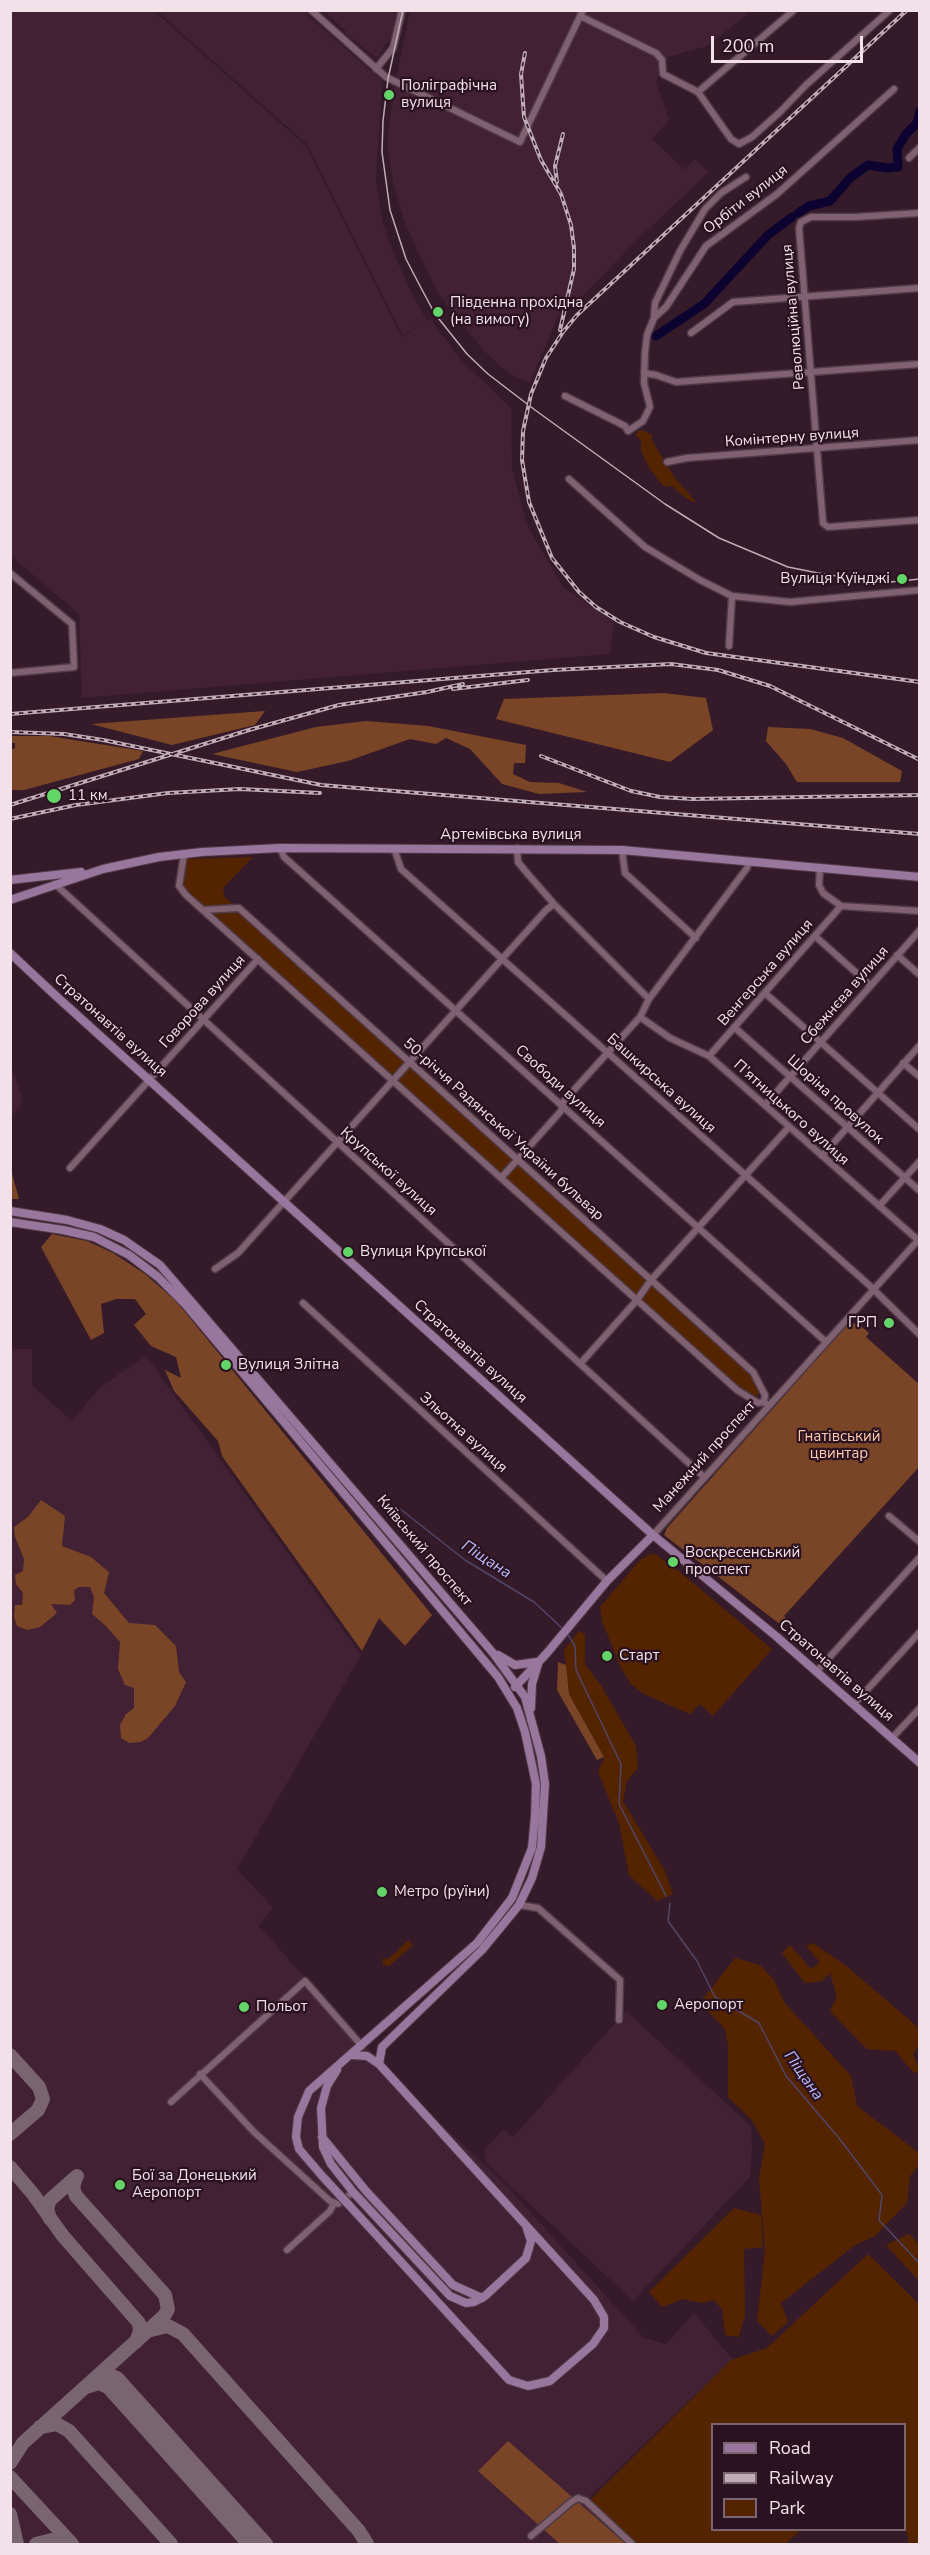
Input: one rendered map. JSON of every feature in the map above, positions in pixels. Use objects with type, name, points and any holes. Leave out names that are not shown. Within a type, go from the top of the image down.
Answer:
[{"type":"main road","name":"Артемівська вулиця","points":[[10,880],[104,869],[183,854],[280,848],[622,850],[820,867],[919,879]]},
{"type":"main road","name":"Артемівська вулиця","points":[[10,900],[104,869]]},
{"type":"main road","name":"Стратонавтів вулиця","points":[[10,953],[653,1535],[817,1671],[920,1763]]},
{"type":"main road","points":[[10,959],[56,996]]},
{"type":"main road","name":"Київський проспект","points":[[10,1211],[67,1220],[100,1229],[124,1240],[160,1265],[493,1653],[525,1697],[542,1756],[545,1784],[541,1847],[532,1878],[519,1905],[482,1950],[382,2047],[380,2064]]},
{"type":"main road","points":[[21,1213],[23,1224]]},
{"type":"main road","name":"Київський проспект","points":[[10,1222],[94,1237],[129,1255],[158,1277],[198,1320],[509,1691],[517,1708],[536,1784],[532,1848],[512,1898],[477,1943],[338,2068]]},
{"type":"main road","name":"Манежний проспект","points":[[509,1691],[538,1662],[607,1581],[653,1535]]},
{"type":"main road","points":[[493,1653],[515,1665],[538,1662],[532,1684],[530,1714]]},
{"type":"main road","points":[[531,1759],[542,1756]]},
{"type":"main road","points":[[338,2068],[326,2075],[309,2091],[300,2110],[296,2126],[299,2148],[508,2380],[519,2385],[538,2385],[550,2381],[593,2344],[603,2328],[604,2317],[594,2300],[380,2064],[367,2056],[352,2055]]},
{"type":"main road","points":[[338,2068],[323,2098],[321,2136],[323,2147],[331,2164],[353,2192],[450,2296],[466,2303],[482,2298],[526,2258],[531,2241],[526,2225]]},
{"type":"main road","points":[[321,2136],[366,2191],[453,2285],[482,2298]]},
{"type":"street","points":[[311,10],[386,77],[520,142],[582,14],[656,53],[662,60],[663,74],[698,92],[732,139],[739,144],[752,137],[890,10]]},
{"type":"street","points":[[376,69],[393,48],[402,10]]},
{"type":"street","points":[[698,92],[794,10]]},
{"type":"street","name":"Орбіти вулиця","points":[[654,318],[666,307],[706,246],[777,194],[894,89]]},
{"type":"street","points":[[909,158],[920,147]]},
{"type":"street","points":[[565,396],[625,426],[628,431],[642,421],[650,407],[644,373],[647,335],[654,318],[655,303],[680,251],[705,210],[721,193],[746,177]]},
{"type":"street","name":"Революційна вулиця","points":[[920,213],[811,217],[804,220],[799,228],[823,523],[828,527],[920,520]]},
{"type":"street","points":[[691,333],[734,302],[920,288]]},
{"type":"street","points":[[644,373],[676,382],[920,364]]},
{"type":"street","name":"Комінтерну вулиця","points":[[667,462],[687,458],[920,440]]},
{"type":"street","points":[[569,479],[645,547],[673,565],[732,596],[789,602],[920,590]]},
{"type":"street","points":[[10,573],[72,624],[74,667],[10,673]]},
{"type":"street","points":[[729,646],[732,596]]},
{"type":"street","name":"Свободи вулиця","points":[[280,848],[284,856],[826,1342]]},
{"type":"street","name":"Башкирська вулиця","points":[[394,848],[401,869],[874,1290],[920,1335]]},
{"type":"street","points":[[517,848],[518,862],[554,904],[649,999]]},
{"type":"street","points":[[622,850],[625,873],[696,938]]},
{"type":"street","points":[[183,854],[179,886],[203,910],[737,1390],[758,1402],[767,1404]]},
{"type":"street","points":[[501,1178],[640,1017],[649,999],[747,868],[749,861]]},
{"type":"street","points":[[820,867],[819,885],[823,893],[841,906],[920,911]]},
{"type":"street","name":"Крупської вулиця","points":[[55,884],[704,1477]]},
{"type":"street","points":[[215,1269],[238,1253],[285,1203],[554,904]]},
{"type":"street","name":"Венгерська вулиця","points":[[709,1056],[841,906]]},
{"type":"street","name":"50-річчя Радянської України бульвар","points":[[203,910],[239,908],[753,1372],[767,1404]]},
{"type":"street","name":"Сбежнєва вулиця","points":[[765,1105],[920,930]]},
{"type":"street","points":[[815,936],[870,985]]},
{"type":"street","points":[[897,955],[920,975]]},
{"type":"street","name":"Говорова вулиця","points":[[70,1168],[258,959]]},
{"type":"street","points":[[765,993],[920,1130]]},
{"type":"street","name":"П’ятницького вулиця","points":[[640,1017],[670,1038],[709,1056],[919,1239]]},
{"type":"street","name":"Шоріна провулок","points":[[734,1027],[920,1191]]},
{"type":"street","points":[[822,1156],[920,1045]]},
{"type":"street","points":[[903,1063],[920,1077]]},
{"type":"street","points":[[580,1364],[637,1300],[651,1280],[789,1127]]},
{"type":"street","points":[[879,1206],[920,1161]]},
{"type":"street","name":"Манежний проспект","points":[[653,1535],[767,1404],[919,1239]]},
{"type":"street","name":"Зльотна вулиця","points":[[303,1303],[607,1581]]},
{"type":"street","points":[[889,1516],[920,1542]]},
{"type":"street","points":[[817,1671],[920,1557]]},
{"type":"street","points":[[854,1704],[920,1632]]},
{"type":"street","points":[[892,1738],[920,1708]]},
{"type":"street","points":[[519,1905],[537,1908],[620,1980],[619,2020]]},
{"type":"street","points":[[171,2102],[305,1981],[362,2046]]},
{"type":"street","points":[[200,2074],[254,2132],[334,2203],[338,2204],[353,2192]]},
{"type":"street","points":[[287,2250],[330,2211],[334,2203]]},
{"type":"street","points":[[531,2536],[578,2498],[586,2501],[632,2544]]},
{"type":"shaded area","points":[[11,10],[154,11],[307,147],[402,337],[421,325],[403,335],[308,145],[157,11],[303,11],[382,81],[376,180],[382,219],[390,245],[427,321],[430,319],[462,361],[511,408],[512,468],[527,525],[563,587],[614,622],[610,654],[82,698],[79,614],[11,556]]},
{"type":"shaded area","points":[[324,11],[399,11],[390,39],[377,58],[345,33],[346,31]]},
{"type":"shaded area","points":[[410,11],[749,11],[707,46],[668,57],[656,82],[669,120],[652,139],[685,170],[695,159],[709,172],[640,237],[567,312],[561,309],[530,383],[509,374],[483,350],[439,295],[406,226],[393,182],[387,144],[394,89]]},
{"type":"shaded area","points":[[10,1063],[22,1097],[20,1108],[11,1116]]},
{"type":"shaded area","points":[[11,1349],[32,1349],[32,1385],[72,1421],[100,1387],[146,1356],[361,1655],[237,1869],[273,1908],[259,1926],[362,2042],[420,2104],[504,2183],[644,2338],[666,2344],[694,2313],[732,2359],[586,2500],[616,2529],[591,2544],[11,2544]]},
{"type":"shaded area","points":[[626,2011],[751,2126],[752,2147],[750,2177],[633,2301],[486,2163],[484,2151],[503,2129],[513,2137]]},
{"type":"green space","points":[[642,430],[652,435],[652,441],[675,478],[697,503],[687,499],[672,486],[663,486],[648,466],[641,450],[641,441],[636,435]]},
{"type":"green space","points":[[664,693],[706,698],[713,730],[670,762],[496,719],[504,699]]},
{"type":"green space","points":[[265,711],[255,725],[172,745],[91,724]]},
{"type":"green space","points":[[366,721],[428,726],[526,745],[525,763],[514,763],[513,774],[530,782],[559,783],[587,792],[539,794],[502,784],[470,749],[446,738],[436,744],[410,739],[348,761],[297,772],[212,754],[316,727]]},
{"type":"green space","points":[[768,727],[810,729],[843,738],[902,771],[900,782],[797,782],[786,764],[766,741]]},
{"type":"green space","points":[[11,736],[49,736],[143,751],[139,759],[24,790],[11,790],[11,750],[15,748],[15,743],[11,743]]},
{"type":"green space","points":[[253,857],[223,888],[224,896],[238,911],[751,1374],[759,1392],[757,1396],[754,1397],[737,1388],[182,886],[187,859]]},
{"type":"green space","points":[[11,1170],[19,1199],[11,1199]]},
{"type":"green space","points":[[52,1234],[87,1241],[113,1253],[145,1274],[176,1301],[432,1615],[405,1646],[379,1618],[362,1651],[222,1456],[218,1441],[174,1391],[165,1370],[181,1378],[176,1357],[151,1346],[134,1325],[146,1314],[135,1299],[116,1299],[101,1304],[104,1333],[91,1340],[41,1247]]},
{"type":"green space","name":"Гнатівський цвинтар","points":[[857,1323],[869,1333],[866,1337],[919,1384],[919,1467],[784,1616],[787,1619],[781,1625],[664,1535],[667,1528],[847,1325]]},
{"type":"green space","points":[[41,1500],[65,1516],[62,1546],[91,1557],[109,1572],[104,1593],[129,1623],[155,1625],[176,1646],[179,1672],[186,1682],[175,1706],[148,1738],[141,1742],[129,1743],[121,1738],[120,1725],[126,1714],[134,1708],[134,1688],[125,1685],[118,1669],[120,1642],[92,1614],[94,1597],[90,1587],[79,1587],[74,1590],[75,1600],[70,1605],[51,1604],[57,1613],[40,1627],[27,1630],[17,1626],[14,1617],[15,1605],[22,1605],[23,1593],[16,1584],[15,1575],[23,1571],[24,1559],[15,1537],[14,1527],[28,1517]]},
{"type":"green space","points":[[650,1554],[655,1554],[680,1572],[772,1649],[713,1716],[700,1704],[690,1714],[644,1694],[631,1684],[621,1668],[602,1621],[600,1607],[640,1560]]},
{"type":"green space","points":[[579,1631],[585,1634],[585,1664],[600,1684],[636,1746],[638,1768],[627,1781],[623,1801],[665,1871],[673,1894],[657,1901],[629,1875],[619,1823],[598,1772],[604,1757],[569,1694],[564,1650]]},
{"type":"green space","points":[[558,1662],[566,1665],[569,1694],[604,1757],[597,1760],[557,1690]]},
{"type":"green space","points":[[409,1940],[413,1945],[389,1966],[383,1965],[383,1958],[388,1959]]},
{"type":"green space","points":[[813,1943],[845,1965],[919,2028],[919,2045],[913,2054],[919,2069],[915,2074],[895,2051],[867,2049],[830,2011],[837,1997],[830,1973],[822,1981],[805,1983],[782,1953],[790,1945],[811,1969],[820,1962],[806,1946]]},
{"type":"green space","points":[[735,1958],[760,1965],[774,1980],[784,2002],[851,2076],[857,2106],[919,2153],[919,2165],[910,2176],[907,2203],[875,2236],[855,2245],[781,2303],[788,2322],[772,2336],[757,2321],[765,2250],[759,2179],[765,2144],[752,2120],[728,2097],[728,2045],[725,2029],[700,2003]]},
{"type":"green space","points":[[734,2208],[761,2215],[763,2247],[744,2249],[745,2316],[739,2337],[725,2335],[722,2309],[714,2300],[702,2303],[683,2299],[662,2307],[649,2292]]},
{"type":"green space","points":[[909,2234],[919,2244],[919,2281],[886,2245]]},
{"type":"green space","points":[[868,2254],[919,2304],[919,2544],[909,2544],[905,2531],[906,2423],[711,2423],[711,2531],[800,2531],[785,2544],[638,2544],[590,2500],[731,2360],[767,2348]]},
{"type":"green space","points":[[508,2441],[626,2544],[560,2544],[478,2471]]},
{"type":"waterway","points":[[798,213],[809,206],[830,201],[850,178],[868,165],[898,167],[897,149],[906,134],[917,123],[920,111]]},
{"type":"waterway","points":[[656,336],[704,304],[768,235],[792,217]]},
{"type":"waterway","name":"Піщана","points":[[399,1508],[465,1560],[534,1602],[562,1628]]},
{"type":"waterway","name":"Піщана","points":[[568,1635],[575,1646],[576,1670],[621,1764],[619,1804],[666,1896]]},
{"type":"waterway","name":"Піщана","points":[[670,1903],[668,1921],[697,1961],[715,1997],[759,2023],[786,2076],[839,2138],[882,2195],[879,2220],[920,2264]]},
{"type":"taxiway","points":[[10,2055],[39,2087],[43,2099],[38,2110],[10,2134]]},
{"type":"taxiway","points":[[10,2167],[63,2236],[139,2323],[140,2331],[136,2342]]},
{"type":"taxiway","points":[[50,2219],[47,2208],[50,2200],[77,2176]]},
{"type":"taxiway","points":[[10,2463],[23,2443],[164,2316],[168,2309],[165,2295],[76,2196],[73,2188],[76,2177]]},
{"type":"taxiway","points":[[151,2330],[168,2326],[183,2334],[359,2531],[367,2544]]},
{"type":"taxiway","points":[[96,2377],[107,2374],[117,2378],[266,2544]]},
{"type":"taxiway","points":[[86,2387],[99,2383],[108,2387],[249,2544]]},
{"type":"taxiway","points":[[40,2427],[57,2424],[69,2431],[171,2544]]},
{"type":"taxiway","points":[[10,2477],[72,2544]]},
{"type":"taxiway","points":[[10,2514],[17,2544]]},
{"type":"taxiway","points":[[36,2544],[56,2539],[68,2544]]},
{"type":"tram line","points":[[403,10],[388,79],[383,121],[382,152],[390,210],[406,259],[420,286],[435,314],[467,354],[488,374],[535,410],[665,504],[719,538],[788,567],[881,583],[920,579]]},
{"type":"railway","points":[[907,10],[577,315],[546,358],[531,394],[523,431],[522,460],[529,502],[552,558],[579,592],[596,607],[620,622],[654,637],[706,653],[920,682]]},
{"type":"railway","points":[[525,53],[521,74],[524,117],[541,160],[561,194],[571,225],[574,248],[574,269],[560,330]]},
{"type":"railway","points":[[557,182],[555,166],[563,134]]},
{"type":"railway","points":[[10,714],[553,670],[671,664],[718,670],[770,686],[920,760]]},
{"type":"railway","points":[[453,689],[528,680]]},
{"type":"railway","points":[[10,805],[249,730],[339,705],[427,692],[463,684]]},
{"type":"railway","points":[[10,732],[64,734],[103,740],[321,785],[920,834]]},
{"type":"railway","points":[[541,756],[631,791],[660,797],[693,799],[920,795]]},
{"type":"railway","points":[[10,819],[76,805],[168,793],[240,789],[320,793]]},
{"type":"place","name":"Поліграфічна вулиця","points":[[389,95]]},
{"type":"place","name":"Південна прохідна (на вимогу)","points":[[438,312]]},
{"type":"place","name":"Вулиця Куїнджі","points":[[902,579]]},
{"type":"place","name":"11 км","points":[[54,796]]},
{"type":"place","name":"Вулиця Крупської","points":[[348,1252]]},
{"type":"place","name":"ГРП","points":[[889,1323]]},
{"type":"place","name":"Вулиця Злітна","points":[[226,1365]]},
{"type":"place","name":"Воскресенський проспект","points":[[673,1562]]},
{"type":"place","name":"Старт","points":[[607,1656]]},
{"type":"place","name":"Метро (руїни)","points":[[382,1892]]},
{"type":"place","name":"Аеропорт","points":[[662,2005]]},
{"type":"place","name":"Польот","points":[[244,2007]]},
{"type":"place","name":"Бої за Донецький Аеропорт","points":[[120,2185]]}]
